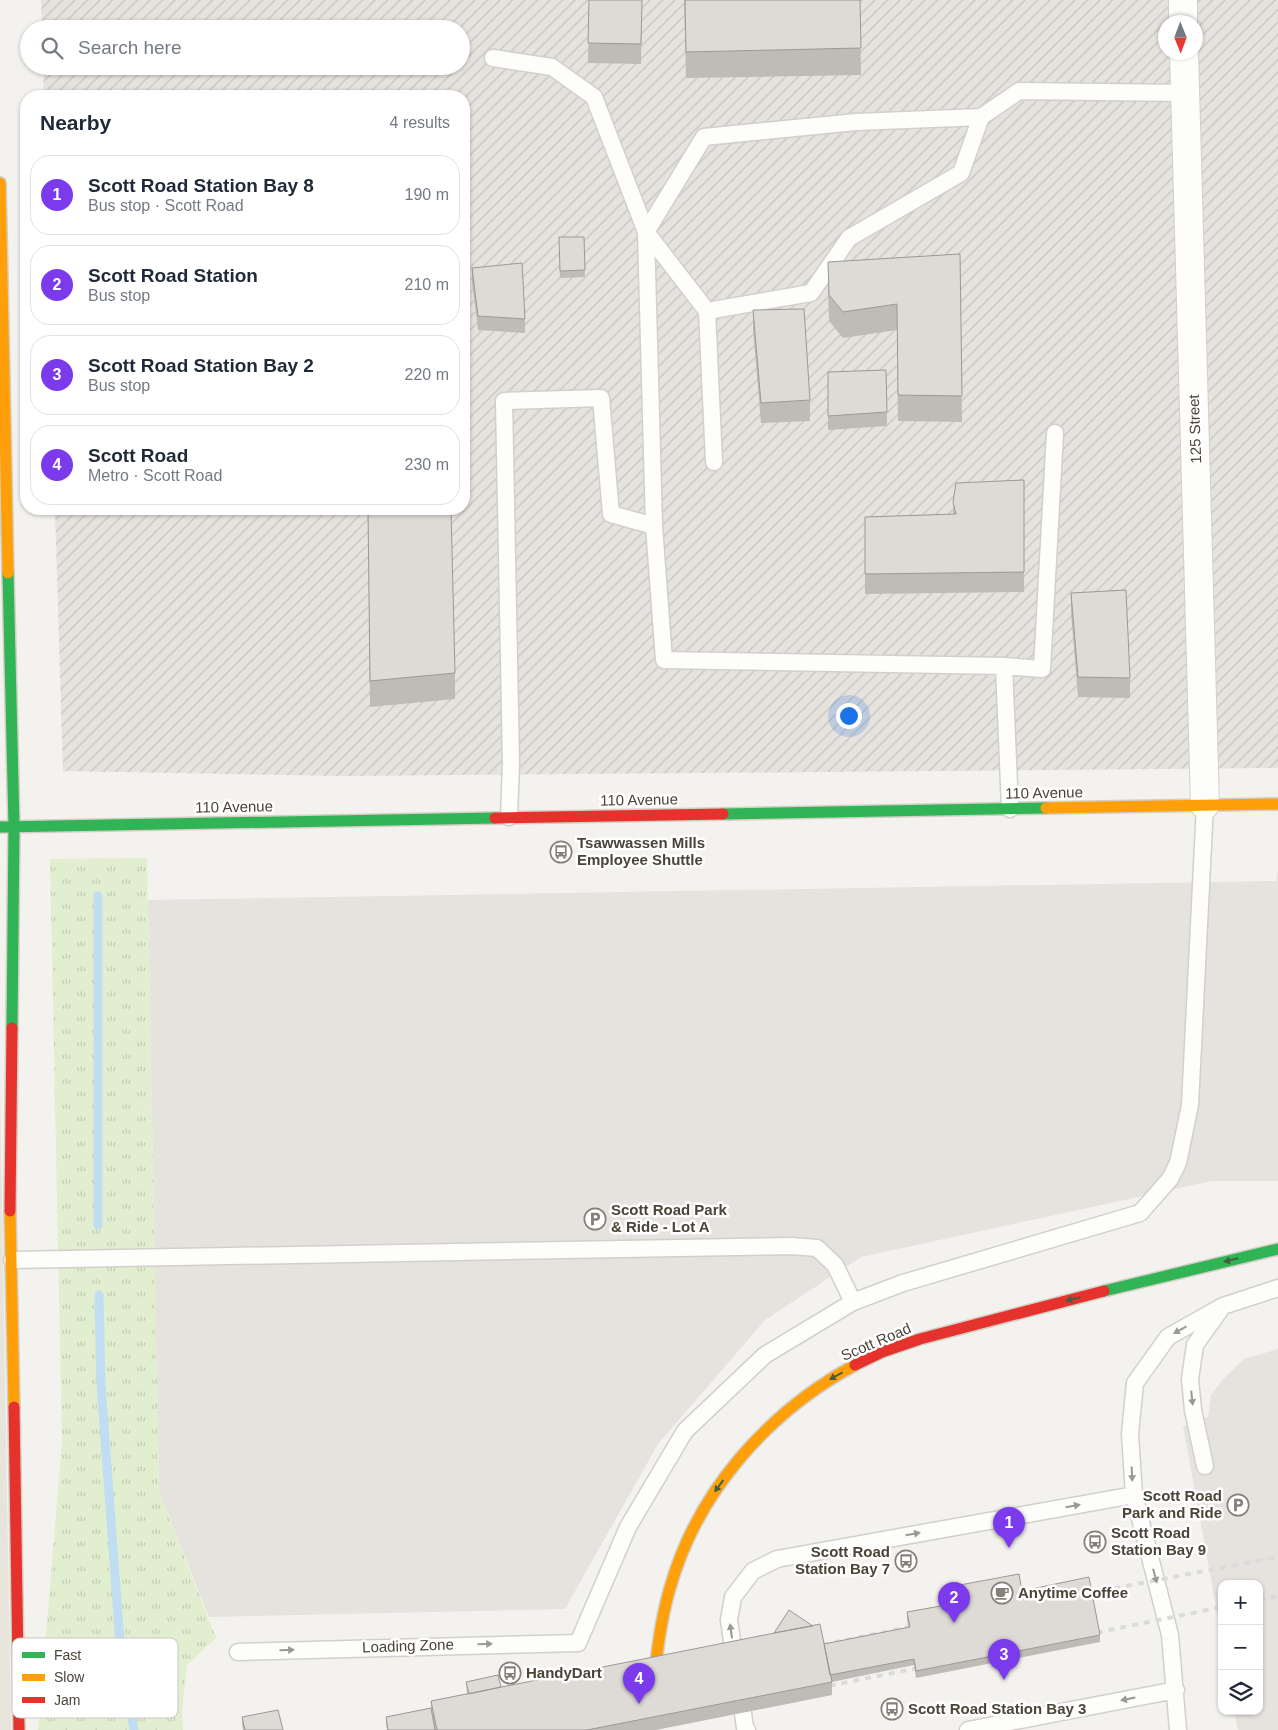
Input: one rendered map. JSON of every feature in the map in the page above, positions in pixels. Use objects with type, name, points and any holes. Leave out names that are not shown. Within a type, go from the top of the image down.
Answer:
[{"type":"main road","points":[[0,183],[14,826],[10,1199],[6,1262],[16,1638]]},
{"type":"main road","name":"110 Avenue","points":[[0,827],[1278,804]]},
{"type":"main road","name":"Scott Road","points":[[655,1670],[661,1631],[673,1578],[686,1543],[710,1498],[740,1456],[780,1414],[819,1386],[864,1360],[921,1338],[1278,1249]]},
{"type":"street","points":[[1183,0],[1184,15]]},
{"type":"street","name":"125 Street","points":[[1184,60],[1205,805]]},
{"type":"lane","points":[[493,58],[552,67],[594,98],[646,232],[707,311],[714,462]]},
{"type":"lane","points":[[1055,433],[1042,669],[1004,666],[664,660],[654,526],[646,232],[704,137],[856,122],[981,117],[1019,90],[1186,93]]},
{"type":"lane","points":[[707,311],[811,293],[849,238],[961,173],[981,117]]},
{"type":"lane","points":[[509,817],[511,763],[504,401],[601,398],[611,514],[654,526]]},
{"type":"lane","points":[[1004,666],[1010,809]]},
{"type":"lane","points":[[6,1262],[791,1246],[817,1248],[835,1265],[853,1302],[903,1283],[1140,1213],[1170,1178],[1178,1163],[1190,1105],[1205,805]]},
{"type":"lane","points":[[1178,1730],[1170,1635],[1134,1495],[1130,1434],[1135,1383],[1168,1337],[1223,1306],[1278,1288]]},
{"type":"lane","name":"Loading Zone","points":[[238,1652],[578,1643],[628,1527],[685,1431],[765,1355],[853,1302]]},
{"type":"lane","points":[[1205,1466],[1193,1410],[1190,1379],[1195,1346],[1223,1306]]},
{"type":"lane","points":[[747,1730],[745,1728],[729,1620],[733,1597],[752,1571],[778,1559],[1134,1495]]},
{"type":"lane","points":[[968,1730],[1176,1690]]},
{"type":"shaded area","points":[[41,0],[1278,0],[1278,768],[345,776],[63,771],[55,515],[470,515],[470,90],[44,90],[43,75],[470,75],[470,20],[42,20]]},
{"type":"shaded area","name":"Scott Road Park & Ride - Lot A","points":[[1278,870],[1278,1181],[1212,1181],[861,1257],[765,1320],[658,1444],[565,1609],[209,1617],[159,1492],[148,900],[1276,881]]},
{"type":"shaded area","points":[[0,1081],[11,1730],[0,1730]]},
{"type":"shaded area","name":"Scott Road Park and Ride","points":[[1278,1349],[1278,1730],[1238,1730],[1235,1715],[1263,1715],[1263,1580],[1218,1580],[1218,1618],[1183,1426],[1208,1417],[1211,1395],[1224,1378],[1244,1359]]},
{"type":"green space","points":[[147,858],[159,1492],[216,1638],[187,1665],[182,1710],[183,1730],[38,1730],[39,1718],[178,1718],[178,1638],[46,1638],[62,1442],[50,859]]},
{"type":"building","points":[[589,0],[642,0],[641,44],[588,43]]},
{"type":"building","points":[[685,0],[860,0],[861,48],[686,52]]},
{"type":"building","points":[[559,237],[584,237],[585,270],[560,271]]},
{"type":"building","points":[[960,254],[962,396],[898,395],[897,304],[843,312],[829,295],[828,262]]},
{"type":"building","points":[[522,263],[525,319],[478,316],[472,268]]},
{"type":"building","points":[[804,309],[810,400],[761,403],[753,310]]},
{"type":"building","points":[[886,370],[887,412],[828,416],[828,372]]},
{"type":"building","points":[[1024,480],[1024,572],[865,574],[865,517],[956,514],[953,502],[956,483]]},
{"type":"building","points":[[368,515],[451,515],[455,673],[370,681]]},
{"type":"building","points":[[1126,590],[1130,678],[1078,677],[1071,593]]},
{"type":"building","points":[[1019,1574],[1022,1591],[1089,1577],[1100,1635],[916,1671],[914,1659],[830,1675],[824,1644],[910,1627],[907,1612],[952,1604],[949,1587]]},
{"type":"building","points":[[789,1610],[813,1626],[774,1633]]},
{"type":"building","points":[[820,1624],[832,1682],[587,1730],[437,1730],[431,1701]]},
{"type":"building","points":[[498,1675],[501,1687],[469,1694],[466,1682]]},
{"type":"building","points":[[431,1708],[435,1730],[388,1730],[386,1717]]},
{"type":"building","points":[[278,1710],[283,1730],[245,1730],[242,1717]]},
{"type":"waterway","points":[[98,896],[98,1225]]},
{"type":"waterway","points":[[99,1295],[101,1385],[120,1638]]},
{"type":"waterway","points":[[132,1718],[134,1730]]},
{"type":"railway","points":[[1079,1595],[1278,1557]]},
{"type":"railway","points":[[1263,1599],[1278,1596]]},
{"type":"railway","points":[[1085,1635],[1218,1608]]},
{"type":"railway","points":[[811,1647],[914,1626]]},
{"type":"railway","points":[[818,1688],[928,1666]]},
{"type":"traffic: fast","points":[[8,573],[14,826],[12,1028]]},
{"type":"traffic: fast","points":[[723,814],[1046,808]]},
{"type":"traffic: fast","points":[[0,827],[495,818]]},
{"type":"traffic: fast","points":[[1104,1291],[1278,1249]]},
{"type":"traffic: slow","points":[[0,183],[8,573]]},
{"type":"traffic: slow","points":[[1046,808],[1278,804]]},
{"type":"traffic: slow","points":[[10,1211],[14,1407]]},
{"type":"traffic: slow","points":[[655,1671],[661,1629],[670,1588],[682,1553],[698,1519],[717,1488],[740,1458],[765,1431],[793,1406],[823,1384],[855,1365]]},
{"type":"traffic: jam","points":[[495,818],[723,814]]},
{"type":"traffic: jam","points":[[10,1211],[12,1028]]},
{"type":"traffic: jam","points":[[855,1365],[882,1352],[920,1339],[1104,1291]]},
{"type":"traffic: jam","points":[[14,1407],[18,1638]]},
{"type":"traffic: jam","points":[[19,1718],[19,1730]]},
{"type":"place","name":"Tsawwassen Mills Employee Shuttle","points":[[561,852]]},
{"type":"place","name":"Scott Road Park & Ride - Lot A","points":[[595,1219]]},
{"type":"place","name":"Scott Road Park and Ride","points":[[1238,1505]]},
{"type":"place","name":"Scott Road Station Bay 9","points":[[1095,1542]]},
{"type":"place","name":"Scott Road Station Bay 8","points":[[1009,1548]]},
{"type":"place","name":"Scott Road Station Bay 7","points":[[906,1561]]},
{"type":"place","name":"Anytime Coffee","points":[[1002,1593]]},
{"type":"place","name":"Scott Road Station","points":[[954,1623]]},
{"type":"place","name":"HandyDart","points":[[510,1673]]},
{"type":"place","name":"Scott Road Station Bay 2","points":[[1004,1680]]},
{"type":"place","name":"Scott Road","points":[[639,1704]]},
{"type":"place","name":"Scott Road Station Bay 3","points":[[892,1709]]}]
